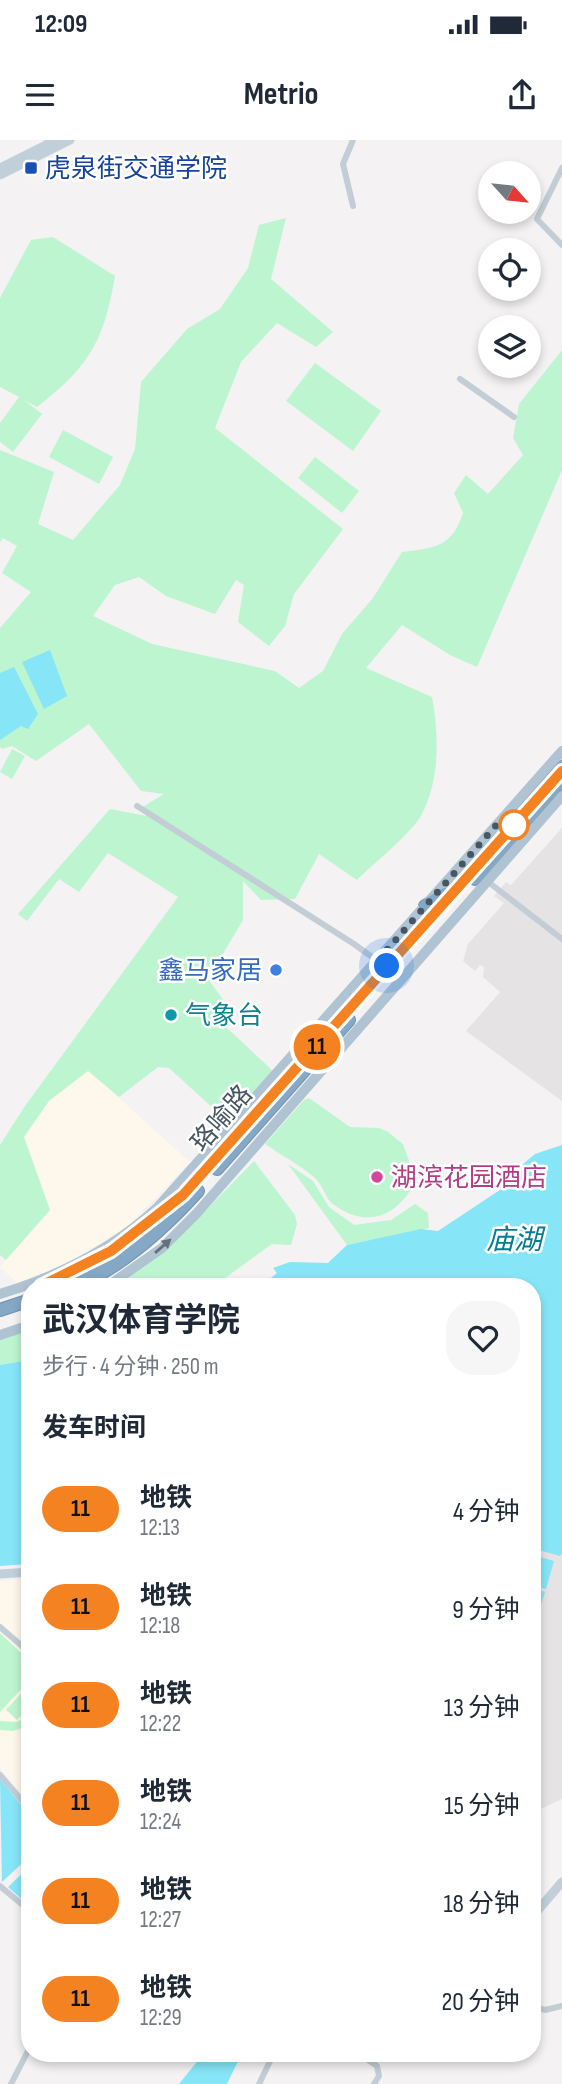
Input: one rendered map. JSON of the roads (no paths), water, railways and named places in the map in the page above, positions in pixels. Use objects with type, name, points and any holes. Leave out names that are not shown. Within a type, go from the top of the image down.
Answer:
[{"type":"highway","name":"珞喻路","points":[[92,1278],[132,1253],[170,1221],[562,767]]},
{"type":"highway","name":"珞喻路","points":[[73,1278],[124,1248],[156,1222],[280,1084],[473,881],[562,780]]},
{"type":"highway","points":[[473,881],[500,865]]},
{"type":"highway","points":[[425,906],[455,889]]},
{"type":"highway","points":[[280,1084],[296,1053]]},
{"type":"highway","points":[[0,1310],[21,1303]]},
{"type":"highway","points":[[0,1317],[21,1310]]},
{"type":"main road","points":[[0,168],[56,140]]},
{"type":"main road","points":[[0,175],[70,140]]},
{"type":"main road","points":[[121,1278],[137,1268],[186,1226],[251,1154],[256,1143],[390,969],[425,906],[562,751]]},
{"type":"main road","points":[[44,1278],[66,1270],[137,1226],[192,1170],[296,1053],[487,881],[562,796]]},
{"type":"main road","points":[[0,1294],[21,1286]]},
{"type":"main road","points":[[0,1335],[21,1328]]},
{"type":"main road","points":[[0,1574],[21,1573]]},
{"type":"main road","points":[[541,1906],[562,1882]]},
{"type":"street","points":[[353,140],[343,164],[354,206]]},
{"type":"street","points":[[562,168],[537,219],[562,245]]},
{"type":"street","points":[[460,379],[514,417]]},
{"type":"street","points":[[137,806],[390,969]]},
{"type":"street","points":[[487,881],[562,939]]},
{"type":"street","points":[[0,1626],[21,1645]]},
{"type":"street","points":[[0,1774],[21,1799]]},
{"type":"street","points":[[0,1886],[21,1904]]},
{"type":"street","points":[[541,2009],[562,2006]]},
{"type":"street","points":[[10,2084],[22,2062]]},
{"type":"street","points":[[259,2084],[270,2062]]},
{"type":"street","points":[[371,2062],[377,2066],[379,2076],[374,2084]]},
{"type":"water","points":[[50,650],[67,696],[44,709],[22,662]]},
{"type":"water","points":[[14,667],[38,714],[28,729],[21,726],[0,740],[0,673]]},
{"type":"water","name":"庙湖","points":[[562,1145],[560,1556],[541,1551],[541,1278],[271,1278],[277,1273],[273,1268],[290,1262],[328,1263],[347,1245],[421,1229],[438,1231],[515,1180],[523,1164],[535,1154]]},
{"type":"water","points":[[21,1362],[21,1565],[0,1566],[0,1365]]},
{"type":"water","points":[[541,1557],[554,1561],[546,1589],[541,1588]]},
{"type":"water","points":[[0,1779],[21,1805],[21,1864],[2,1882]]},
{"type":"water","points":[[21,1875],[21,1898],[8,1887]]},
{"type":"water","points":[[197,2062],[238,2062],[227,2084],[179,2084]]},
{"type":"metro line","name":"11","points":[[58,1278],[111,1251],[136,1234],[183,1195],[210,1168],[562,771]]},
{"type":"place","name":"虎泉街交通学院","points":[[31,168]]},
{"type":"place","name":"鑫马家居","points":[[276,970]]},
{"type":"place","name":"气象台","points":[[171,1015]]},
{"type":"place","name":"湖滨花园酒店","points":[[377,1177]]}]
